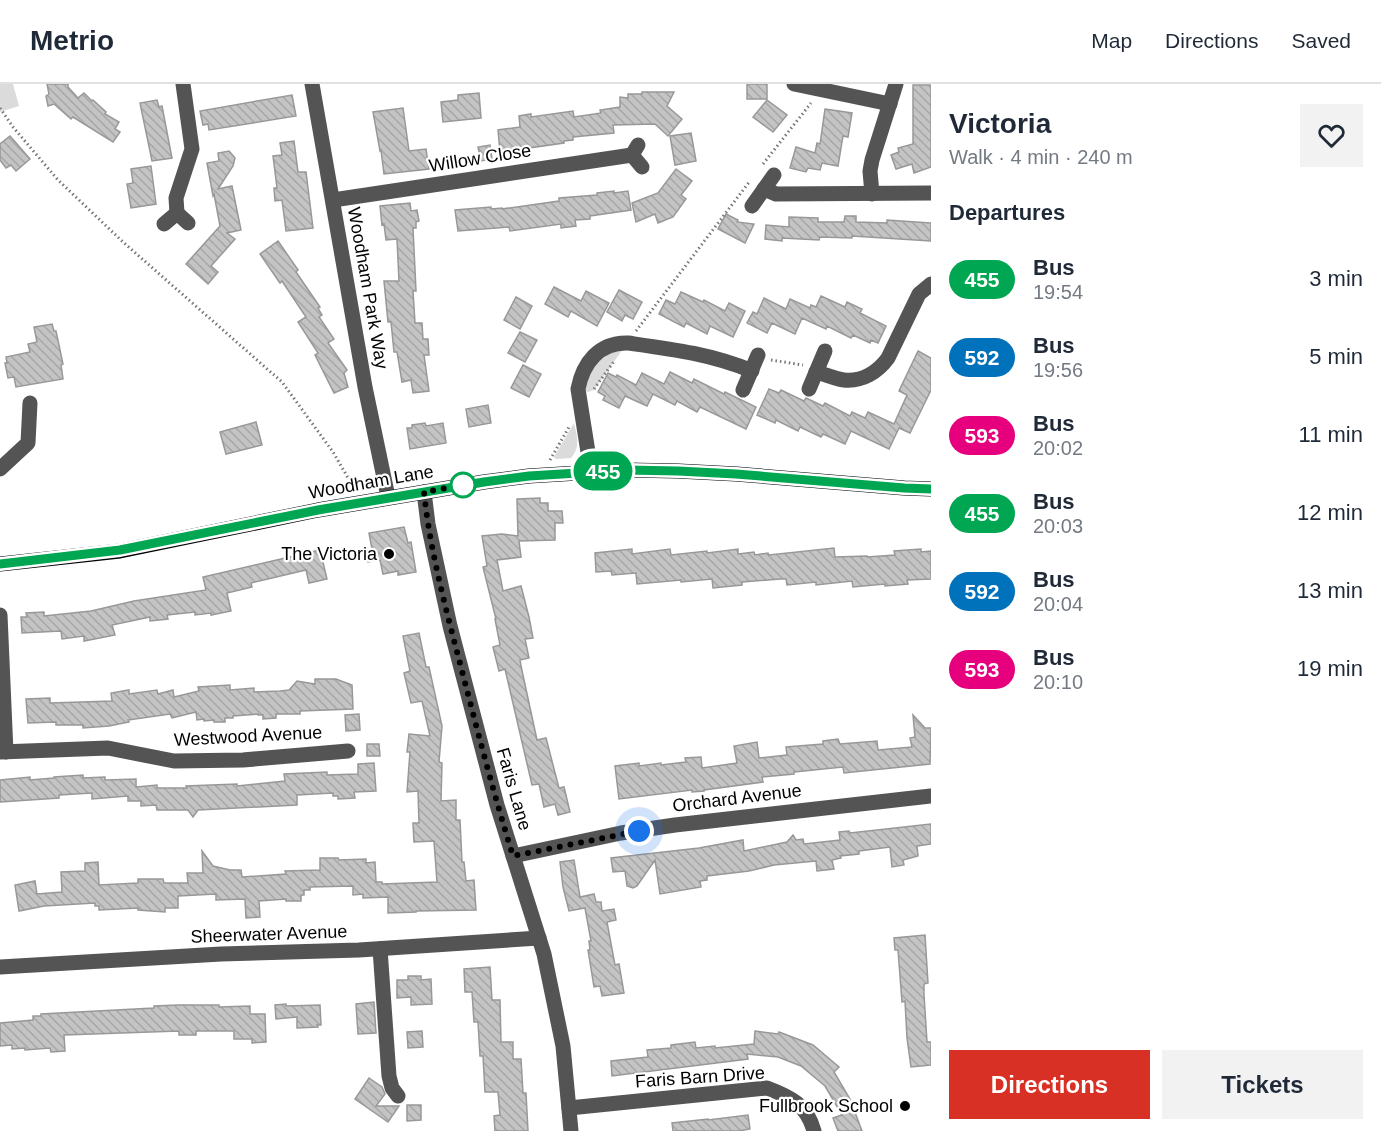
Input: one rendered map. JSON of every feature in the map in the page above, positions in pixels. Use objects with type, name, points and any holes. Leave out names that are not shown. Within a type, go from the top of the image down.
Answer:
[{"type":"main road","name":"Woodham Lane","points":[[0,564],[120,550],[388,497],[484,482],[591,471],[736,474],[931,489]]},
{"type":"street","points":[[164,224],[183,218],[176,198],[192,149],[183,84]]},
{"type":"street","name":"Woodham Park Way","points":[[312,84],[363,375],[388,497]]},
{"type":"street","points":[[872,194],[870,171],[872,160],[896,84]]},
{"type":"street","points":[[807,86],[890,104]]},
{"type":"street","name":"Willow Close","points":[[333,200],[638,156]]},
{"type":"street","points":[[753,206],[774,175]]},
{"type":"street","points":[[764,189],[776,194],[931,193]]},
{"type":"street","points":[[818,369],[843,380],[860,379],[882,367],[918,294],[931,284]]},
{"type":"street","points":[[591,471],[578,389],[580,378],[591,358],[607,346],[621,342],[684,351],[728,361],[756,361],[743,390]]},
{"type":"street","points":[[809,389],[825,351]]},
{"type":"street","points":[[0,469],[28,443],[30,403]]},
{"type":"street","name":"Faris Lane","points":[[424,492],[428,524],[450,626],[497,805],[544,954],[563,1046],[571,1131]]},
{"type":"street","name":"Westwood Avenue","points":[[0,615],[3,752],[108,748],[174,761],[243,760],[348,751]]},
{"type":"street","name":"Orchard Avenue","points":[[513,856],[621,833],[675,825],[931,796]]},
{"type":"street","name":"Sheerwater Avenue","points":[[0,967],[221,954],[380,949],[539,938]]},
{"type":"street","points":[[380,949],[389,1076],[392,1088],[398,1096]]},
{"type":"street","name":"Faris Barn Drive","points":[[569,1108],[767,1088],[798,1102],[811,1119],[814,1131]]},
{"type":"path","points":[[760,168],[807,86]]},
{"type":"path","points":[[0,108],[58,180],[123,242],[282,382],[333,452],[350,482]]},
{"type":"path","points":[[544,475],[551,457],[580,408],[753,177]]},
{"type":"path","points":[[756,361],[818,369]]},
{"type":"shaded area","points":[[0,84],[13,84],[19,106],[0,112]]},
{"type":"shaded area","points":[[625,346],[594,390],[588,392],[583,390],[594,360]]},
{"type":"shaded area","points":[[574,423],[577,441],[574,454],[571,458],[556,459],[554,457]]},
{"type":"building","points":[[47,84],[68,84],[78,98],[84,93],[106,112],[105,114],[119,122],[115,129],[120,132],[113,142],[73,117],[71,119],[54,104],[48,106]]},
{"type":"building","points":[[747,84],[767,84],[767,99],[747,99]]},
{"type":"building","points":[[913,85],[931,85],[931,167],[914,173],[912,164],[896,169],[891,155],[899,152],[898,148],[913,144]]},
{"type":"building","points":[[642,92],[674,92],[667,106],[682,119],[668,136],[655,124],[613,125],[614,133],[573,137],[573,140],[564,141],[564,143],[500,152],[498,130],[520,127],[519,116],[531,114],[531,117],[573,111],[574,117],[601,113],[600,110],[620,107],[620,97],[628,98],[628,94],[642,94]]},
{"type":"building","points":[[479,93],[481,118],[443,122],[441,102],[458,100],[458,95]]},
{"type":"building","points":[[292,95],[296,116],[209,130],[208,124],[203,125],[200,111]]},
{"type":"building","points":[[157,100],[159,107],[162,106],[172,158],[152,161],[140,103]]},
{"type":"building","points":[[767,100],[787,115],[773,132],[753,117]]},
{"type":"building","points":[[403,108],[409,151],[426,149],[429,169],[384,174],[373,112]]},
{"type":"building","points":[[825,109],[852,113],[848,137],[843,136],[838,166],[822,163],[820,170],[808,168],[806,172],[790,168],[796,147],[815,153],[817,143],[820,144]]},
{"type":"building","points":[[691,133],[696,161],[675,165],[670,136]]},
{"type":"building","points":[[10,136],[30,159],[16,171],[11,165],[6,168],[0,160],[0,144]]},
{"type":"building","points":[[294,141],[298,172],[306,172],[313,228],[286,231],[282,200],[275,201],[274,188],[277,188],[273,156],[282,155],[280,143]]},
{"type":"building","points":[[490,145],[492,159],[481,161],[478,147]]},
{"type":"building","points":[[229,151],[235,158],[233,166],[218,189],[232,186],[241,230],[227,233],[235,239],[211,266],[218,272],[208,284],[186,264],[220,226],[207,163],[219,161],[218,153]]},
{"type":"building","points":[[151,166],[156,204],[131,208],[127,184],[133,183],[131,169]]},
{"type":"building","points":[[676,169],[692,181],[681,195],[686,199],[673,217],[658,223],[655,214],[636,222],[632,203],[658,193]]},
{"type":"building","points":[[614,191],[614,193],[628,191],[631,210],[590,216],[590,219],[575,220],[576,226],[561,228],[561,224],[510,231],[509,227],[458,231],[455,210],[491,207],[491,209],[502,209],[559,201],[559,198],[597,195],[597,193]]},
{"type":"building","points":[[410,203],[411,211],[417,210],[419,221],[416,222],[416,228],[413,228],[415,323],[422,323],[423,339],[428,339],[429,355],[424,355],[429,391],[413,393],[411,380],[402,382],[397,352],[394,352],[391,322],[388,322],[384,281],[399,281],[397,239],[386,240],[380,206]]},
{"type":"building","points":[[726,214],[738,220],[737,222],[754,224],[745,243],[718,229]]},
{"type":"building","points":[[845,216],[856,216],[856,222],[887,223],[887,220],[931,223],[931,241],[852,236],[852,238],[820,237],[819,240],[765,239],[766,225],[789,227],[789,217],[818,218],[818,222],[844,222]]},
{"type":"building","points":[[278,241],[320,307],[318,308],[322,315],[319,317],[334,339],[328,343],[347,370],[344,373],[348,387],[334,393],[315,355],[318,353],[298,322],[306,317],[282,281],[280,283],[260,254]]},
{"type":"building","points":[[554,287],[581,301],[586,291],[609,303],[597,326],[571,311],[568,317],[545,304]]},
{"type":"building","points":[[619,290],[642,302],[633,319],[625,315],[622,321],[607,312]]},
{"type":"building","points":[[681,292],[725,311],[729,303],[745,311],[733,337],[710,326],[707,334],[686,323],[684,327],[659,314],[666,300],[675,304]]},
{"type":"building","points":[[821,296],[845,307],[847,302],[862,309],[860,313],[886,326],[878,343],[871,340],[870,343],[853,335],[851,338],[827,326],[826,329],[802,318],[795,334],[772,323],[767,333],[747,323],[753,312],[757,314],[764,298],[786,309],[790,299],[810,308],[811,305],[816,307]]},
{"type":"building","points":[[516,297],[532,306],[520,329],[504,320]]},
{"type":"building","points":[[52,324],[56,331],[63,364],[61,365],[63,379],[16,387],[14,377],[8,378],[6,357],[30,352],[28,344],[37,342],[34,327]]},
{"type":"building","points":[[520,332],[537,340],[525,362],[508,353]]},
{"type":"building","points":[[918,351],[931,358],[931,390],[910,433],[899,428],[889,449],[851,431],[845,444],[823,434],[821,437],[800,427],[798,431],[776,420],[775,423],[757,415],[769,389],[779,393],[781,390],[804,401],[806,398],[823,406],[825,403],[850,416],[852,412],[865,418],[868,412],[894,424],[907,395],[899,391]]},
{"type":"building","points":[[523,365],[541,374],[529,397],[511,388]]},
{"type":"building","points":[[670,372],[692,383],[694,379],[756,407],[746,429],[700,407],[697,412],[677,401],[675,405],[653,394],[647,406],[625,396],[619,408],[603,400],[605,396],[598,392],[608,373],[636,385],[642,373],[664,384]]},
{"type":"building","points":[[488,405],[491,423],[469,427],[466,409]]},
{"type":"building","points":[[256,422],[262,445],[226,454],[220,432]]},
{"type":"building","points":[[425,423],[426,426],[443,423],[446,443],[410,449],[407,428]]},
{"type":"building","points":[[540,498],[540,503],[548,503],[548,511],[562,511],[563,523],[555,523],[555,540],[519,541],[521,557],[497,560],[503,591],[521,586],[529,617],[533,638],[525,639],[529,658],[520,660],[537,740],[546,738],[559,788],[564,787],[570,812],[558,815],[555,804],[544,807],[539,784],[532,785],[505,669],[499,671],[493,647],[500,645],[483,567],[487,566],[482,536],[502,534],[518,536],[517,499]]},
{"type":"building","name":"The Victoria","points":[[404,527],[408,543],[411,542],[416,572],[398,575],[398,571],[383,574],[380,560],[368,562],[366,550],[372,549],[369,533]]},
{"type":"building","points":[[834,548],[835,557],[895,555],[894,551],[921,549],[921,552],[931,551],[931,579],[907,580],[908,584],[853,587],[852,581],[787,585],[786,579],[780,579],[742,582],[742,585],[713,588],[712,579],[637,584],[636,573],[612,575],[611,571],[596,572],[595,553],[632,549],[632,554],[670,549],[671,555],[738,549],[738,554],[754,552],[755,555],[768,553],[769,555]]},
{"type":"building","points":[[320,550],[327,579],[309,583],[306,570],[251,583],[252,587],[227,593],[231,611],[211,615],[211,613],[195,615],[195,612],[167,615],[168,619],[150,621],[150,617],[112,625],[115,635],[84,641],[84,636],[62,639],[61,631],[22,633],[21,617],[27,617],[26,613],[44,612],[44,616],[91,611],[134,601],[206,590],[203,577]]},
{"type":"building","points":[[419,633],[442,726],[439,762],[442,763],[441,801],[456,800],[456,820],[460,820],[462,862],[464,862],[466,881],[474,880],[476,910],[388,913],[388,897],[363,898],[363,894],[353,895],[353,886],[310,887],[310,890],[304,890],[301,901],[286,901],[286,899],[259,901],[260,917],[246,918],[245,899],[216,900],[216,894],[178,896],[178,908],[165,908],[165,912],[138,910],[138,908],[99,910],[99,906],[95,906],[95,903],[44,906],[19,911],[15,885],[35,881],[37,894],[62,892],[61,872],[85,871],[85,863],[98,862],[99,885],[138,883],[138,879],[163,879],[164,883],[188,883],[187,873],[203,873],[202,851],[213,866],[241,870],[242,877],[286,874],[285,871],[320,870],[320,858],[338,858],[339,860],[366,859],[366,863],[375,862],[376,882],[382,882],[382,884],[437,882],[434,841],[414,842],[413,823],[419,823],[418,791],[407,792],[409,734],[430,736],[422,701],[411,703],[404,673],[410,671],[403,636]]},
{"type":"building","points":[[315,679],[336,679],[352,685],[353,709],[300,711],[300,714],[276,714],[276,718],[263,719],[263,715],[258,714],[233,716],[233,718],[225,718],[225,722],[197,720],[196,712],[172,718],[170,714],[128,720],[129,722],[109,726],[83,728],[83,725],[56,725],[56,722],[28,723],[26,699],[50,698],[50,703],[112,701],[111,693],[129,690],[129,694],[157,690],[158,694],[173,690],[174,697],[199,691],[198,687],[230,685],[230,690],[254,688],[254,692],[280,691],[289,690],[297,681],[315,684]]},
{"type":"building","points":[[359,714],[360,730],[346,731],[345,715]]},
{"type":"building","points":[[913,715],[925,728],[931,728],[930,764],[844,773],[843,767],[794,772],[794,774],[762,777],[763,782],[704,791],[692,792],[692,790],[619,799],[615,766],[639,763],[639,766],[661,763],[661,765],[686,762],[685,758],[701,757],[702,768],[737,763],[734,746],[757,742],[759,758],[787,755],[786,747],[823,744],[823,741],[838,739],[840,744],[877,741],[878,750],[912,747],[910,738],[915,737]]},
{"type":"building","points":[[367,744],[379,744],[380,756],[367,756]]},
{"type":"building","points":[[374,763],[376,791],[354,792],[355,798],[338,799],[338,796],[333,796],[333,793],[297,795],[297,805],[198,810],[193,817],[188,810],[157,810],[156,805],[141,806],[141,801],[128,801],[128,796],[92,799],[92,793],[0,802],[0,780],[30,777],[30,780],[83,775],[83,778],[105,777],[105,780],[136,779],[136,787],[157,785],[157,788],[187,788],[186,786],[237,784],[237,786],[285,781],[284,774],[327,772],[327,775],[358,774],[358,764]]},
{"type":"building","points":[[931,824],[931,844],[917,846],[918,856],[903,860],[904,865],[892,867],[890,847],[840,856],[841,858],[832,860],[834,869],[817,871],[816,861],[774,865],[749,871],[707,876],[707,880],[700,881],[701,887],[660,894],[655,860],[637,886],[633,888],[627,886],[625,871],[613,872],[611,858],[699,848],[743,840],[744,851],[787,842],[793,835],[796,840],[803,839],[804,844],[840,840],[839,832],[849,831],[850,833]]},
{"type":"building","points":[[574,860],[580,897],[594,894],[596,902],[601,902],[602,911],[614,909],[616,920],[607,922],[615,965],[619,964],[624,993],[602,996],[600,986],[594,987],[588,950],[590,950],[589,941],[591,941],[585,908],[569,911],[563,887],[560,862]]},
{"type":"building","points":[[925,935],[928,983],[924,984],[924,995],[927,1042],[931,1042],[931,1065],[911,1067],[905,1001],[902,1002],[898,950],[895,950],[894,938]]},
{"type":"building","points":[[490,967],[492,1000],[500,1000],[501,1042],[513,1042],[513,1059],[521,1059],[528,1131],[495,1131],[494,1116],[500,1115],[498,1092],[485,1092],[478,1022],[474,1022],[472,992],[465,992],[464,969]]},
{"type":"building","points":[[408,976],[421,976],[421,980],[431,979],[432,1004],[411,1005],[411,997],[397,998],[397,980],[408,980]]},
{"type":"building","points":[[374,1002],[376,1033],[358,1034],[356,1004]]},
{"type":"building","points":[[286,1004],[286,1006],[320,1005],[321,1025],[297,1028],[297,1017],[276,1019],[275,1005]]},
{"type":"building","points":[[179,1005],[250,1006],[250,1014],[265,1014],[266,1042],[252,1043],[252,1039],[234,1039],[234,1031],[196,1031],[196,1035],[179,1035],[179,1031],[64,1035],[65,1051],[51,1052],[50,1048],[12,1049],[12,1045],[0,1046],[0,1023],[33,1020],[33,1016],[41,1016],[41,1014]]},
{"type":"building","points":[[422,1031],[423,1047],[408,1048],[407,1032]]},
{"type":"building","points":[[755,1031],[778,1034],[779,1032],[813,1045],[839,1067],[834,1072],[850,1099],[862,1131],[838,1131],[833,1118],[842,1115],[825,1086],[801,1066],[778,1057],[747,1054],[748,1059],[612,1076],[611,1061],[648,1057],[647,1050],[671,1048],[671,1045],[695,1042],[696,1048],[754,1044]]},
{"type":"building","points":[[369,1078],[382,1087],[385,1094],[376,1106],[399,1106],[388,1122],[355,1099]]},
{"type":"building","points":[[407,1105],[421,1105],[421,1120],[407,1121]]},
{"type":"building","points":[[748,1115],[750,1129],[673,1131],[672,1123]]},
{"type":"bus line","name":"455","points":[[0,564],[120,550],[388,497],[529,476],[591,471],[736,474],[931,489]]},
{"type":"place","name":"The Victoria","points":[[389,554]]},
{"type":"place","name":"Fullbrook School","points":[[905,1106]]},
{"type":"route","points":[[463,485],[424,492],[428,524],[450,626],[497,805],[513,856],[639,831]]}]
